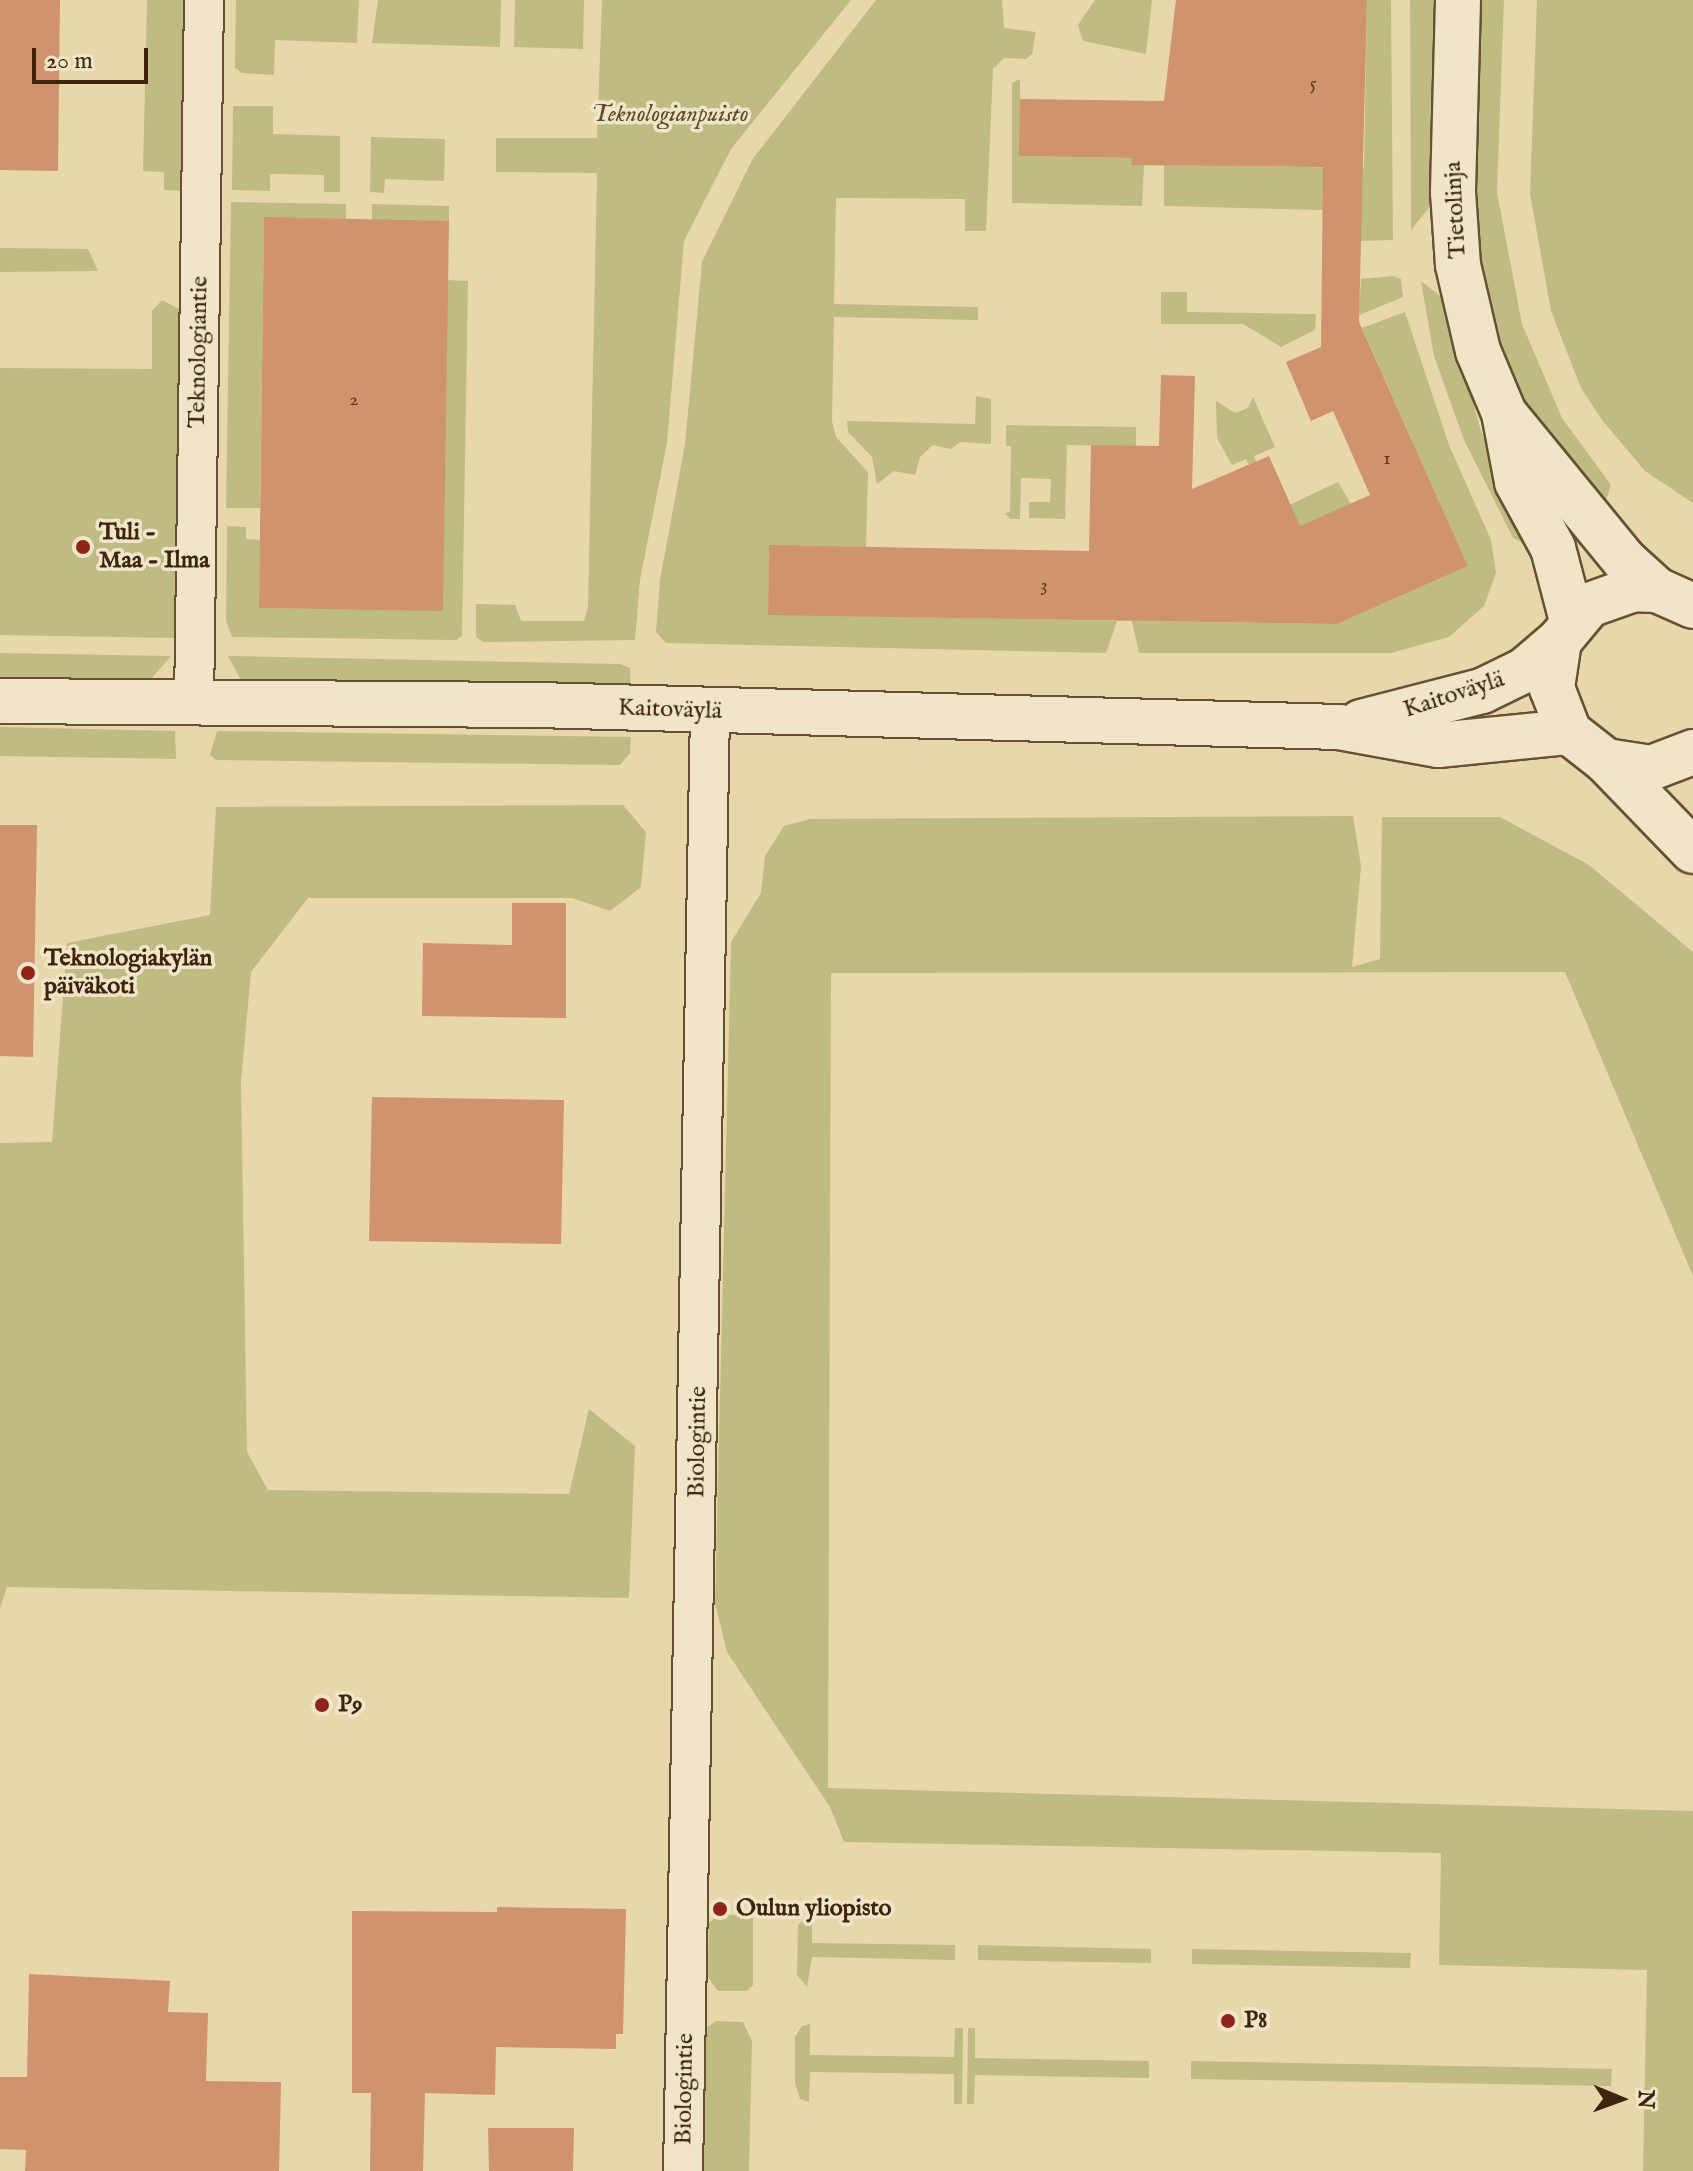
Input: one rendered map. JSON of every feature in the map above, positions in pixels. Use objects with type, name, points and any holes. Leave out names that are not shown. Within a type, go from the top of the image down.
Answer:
[{"type":"street","name":"Teknologiantie","points":[[194,704],[204,0]]},
{"type":"street","name":"Tietolinja","points":[[1458,0],[1453,192],[1458,265],[1478,351],[1504,413],[1517,482],[1553,548],[1566,631]]},
{"type":"street","name":"Tietolinja","points":[[1504,413],[1624,560],[1675,598]]},
{"type":"street","name":"Kaitoväylä","points":[[1339,727],[1482,691],[1525,670],[1611,594],[1675,598]]},
{"type":"street","points":[[1566,631],[1552,688],[1569,732],[1606,761],[1693,851]]},
{"type":"street","name":"Kaitoväylä","points":[[0,701],[537,705],[1339,727],[1438,745],[1569,732]]},
{"type":"street","name":"Biologintie","points":[[683,2171],[710,712]]},
{"type":"street","points":[[1606,761],[1651,768],[1693,752]]},
{"type":"green space","points":[[147,0],[185,0],[183,191],[164,190],[164,172],[143,171]]},
{"type":"green space","points":[[236,0],[359,0],[357,43],[275,40],[274,75],[242,73],[235,68]]},
{"type":"green space","points":[[378,0],[501,0],[500,47],[372,43]]},
{"type":"green space","points":[[515,0],[584,0],[583,49],[514,47]]},
{"type":"green space","name":"Teknologianpuisto","points":[[602,0],[851,0],[731,149],[684,241],[667,443],[640,580],[635,640],[483,642],[476,637],[476,604],[515,605],[521,621],[584,621],[588,607],[597,173],[496,172],[496,138],[597,138]]},
{"type":"green space","points":[[876,0],[1002,0],[1004,28],[1036,32],[1032,54],[1026,59],[1004,58],[993,69],[986,231],[965,231],[965,199],[836,198],[834,304],[978,307],[978,320],[834,317],[832,421],[836,437],[868,472],[866,547],[769,546],[768,614],[1117,621],[1106,653],[666,643],[656,632],[660,580],[685,444],[702,262],[752,160]]},
{"type":"green space","points":[[1095,0],[1152,0],[1146,54],[1083,41],[1078,25]]},
{"type":"green space","points":[[1367,0],[1391,0],[1393,240],[1361,241],[1361,211],[1164,206],[1164,165],[1364,168]]},
{"type":"green space","points":[[1410,0],[1438,0],[1432,204],[1411,230]]},
{"type":"green space","points":[[1478,0],[1504,0],[1497,192],[1522,324],[1562,418],[1611,485],[1605,504],[1538,431],[1493,327],[1479,267],[1472,192]]},
{"type":"green space","points":[[1537,0],[1693,0],[1693,503],[1645,471],[1602,420],[1581,388],[1551,311],[1530,194]]},
{"type":"green space","points":[[1020,79],[1020,156],[1132,158],[1132,164],[1144,165],[1142,206],[1012,203],[1012,83]]},
{"type":"green space","points":[[233,106],[273,106],[273,134],[340,136],[340,192],[324,192],[324,175],[270,174],[270,191],[232,190]]},
{"type":"green space","points":[[371,137],[445,139],[444,181],[385,179],[384,193],[370,192]]},
{"type":"green space","points":[[231,202],[346,204],[345,289],[264,218],[260,508],[226,508]]},
{"type":"green space","points":[[372,204],[449,206],[449,221],[371,290]]},
{"type":"green space","points":[[0,248],[88,249],[98,271],[0,272]]},
{"type":"green space","points":[[1393,276],[1401,279],[1403,297],[1333,326],[1329,313],[1359,313],[1361,279]]},
{"type":"green space","points":[[448,280],[468,281],[462,636],[456,640],[232,637],[226,621],[227,526],[246,527],[246,539],[260,540],[259,608],[332,609],[333,576]]},
{"type":"green space","points":[[1421,281],[1444,299],[1481,431],[1531,547],[1513,538],[1464,440],[1434,356]]},
{"type":"green space","points":[[1161,292],[1187,292],[1187,312],[1316,314],[1315,330],[1281,347],[1243,324],[1161,324]]},
{"type":"green space","points":[[162,300],[181,310],[176,638],[0,635],[0,368],[152,369],[152,311]]},
{"type":"green space","points":[[1405,312],[1449,445],[1491,540],[1496,573],[1484,606],[1449,637],[1391,653],[1139,653],[1132,621],[1337,624],[1468,566],[1362,328]]},
{"type":"green space","points":[[976,396],[991,399],[991,444],[960,442],[951,449],[933,445],[920,457],[915,475],[894,471],[877,484],[872,457],[848,432],[847,421],[975,424]]},
{"type":"green space","points":[[1253,397],[1275,447],[1254,456],[1256,462],[1249,465],[1246,459],[1232,465],[1217,438],[1216,401],[1235,413],[1248,408]]},
{"type":"green space","points":[[1006,425],[1136,427],[1136,446],[1067,445],[1065,519],[1029,518],[1029,502],[1050,502],[1051,479],[1021,478],[1020,519],[1010,519],[1005,513],[1010,512],[1011,446],[1006,446]]},
{"type":"green space","points":[[1338,482],[1351,504],[1294,529],[1287,506]]},
{"type":"green space","points":[[0,653],[171,656],[152,678],[138,683],[0,681]]},
{"type":"green space","points":[[228,656],[620,664],[630,668],[631,692],[253,685],[241,680]]},
{"type":"green space","points":[[0,727],[175,731],[176,759],[0,756]]},
{"type":"green space","points":[[217,731],[631,737],[630,753],[620,765],[216,760],[210,755]]},
{"type":"green space","points":[[623,805],[646,832],[641,887],[610,911],[572,898],[308,898],[251,972],[241,1082],[247,1452],[268,1490],[569,1494],[589,1409],[635,1446],[629,1598],[7,1587],[0,1608],[0,1143],[52,1142],[67,943],[210,915],[216,807]]},
{"type":"green space","points":[[1353,816],[1361,866],[1352,967],[1380,959],[1382,817],[1500,817],[1589,865],[1693,952],[1693,1276],[1565,972],[831,973],[828,1788],[1693,1811],[1693,2171],[1643,2171],[1647,1970],[1439,1965],[1441,1853],[844,1842],[830,1807],[727,1652],[715,1603],[731,942],[761,893],[765,856],[784,826],[810,819]]},
{"type":"green space","points":[[721,1913],[753,1918],[753,1985],[747,1991],[718,1991],[708,1977],[709,1923]]},
{"type":"green space","points":[[812,1913],[812,1943],[955,1945],[955,1960],[812,1957],[807,1987],[797,1975],[798,1925]]},
{"type":"green space","points":[[978,1945],[1151,1949],[1151,1963],[978,1960]]},
{"type":"green space","points":[[1192,1949],[1411,1953],[1410,1968],[1192,1964]]},
{"type":"green space","points":[[716,2021],[743,2022],[752,2041],[749,2171],[702,2171],[705,2029]]},
{"type":"green space","points":[[810,2024],[810,2055],[954,2057],[955,2028],[963,2028],[962,2104],[954,2104],[954,2074],[810,2072],[809,2102],[800,2099],[795,2083],[795,2037],[802,2026]]},
{"type":"green space","points":[[968,2028],[975,2028],[975,2058],[1149,2061],[1149,2078],[975,2075],[974,2104],[967,2104]]},
{"type":"green space","points":[[1191,2061],[1612,2069],[1611,2086],[1191,2079]]},
{"type":"building","points":[[0,0],[60,0],[58,171],[0,170]]},
{"type":"building","points":[[1176,0],[1367,0],[1359,322],[1468,566],[1337,624],[768,615],[769,545],[1089,551],[1091,445],[1159,446],[1161,375],[1195,376],[1192,489],[1269,456],[1300,526],[1370,495],[1333,411],[1311,421],[1286,362],[1321,347],[1323,167],[1131,165],[1132,158],[1019,156],[1020,99],[1164,101]]},
{"type":"building","points":[[264,217],[449,221],[443,611],[259,608]]},
{"type":"building","points":[[0,825],[37,825],[33,1057],[0,1056]]},
{"type":"building","points":[[512,903],[566,903],[566,1018],[422,1016],[423,943],[512,945]]},
{"type":"building","points":[[372,1097],[564,1100],[561,1244],[369,1241]]},
{"type":"building","points":[[497,1907],[626,1909],[623,2034],[616,2034],[616,2049],[496,2047],[495,2095],[425,2093],[423,2171],[370,2171],[371,2093],[352,2093],[352,1911],[497,1912]]},
{"type":"building","points":[[29,1974],[170,1981],[168,2012],[208,2013],[206,2081],[281,2082],[279,2171],[25,2171],[26,2150],[0,2149],[0,2077],[27,2077]]},
{"type":"building","points":[[488,2128],[574,2128],[573,2171],[489,2171]]},
{"type":"place","name":"Tuli - Maa - Ilma","points":[[83,547]]},
{"type":"place","name":"Teknologiakylän päiväkoti","points":[[28,973]]},
{"type":"place","name":"P9","points":[[322,1705]]},
{"type":"place","name":"Oulun yliopisto","points":[[720,1909]]},
{"type":"place","name":"P8","points":[[1228,2021]]}]
